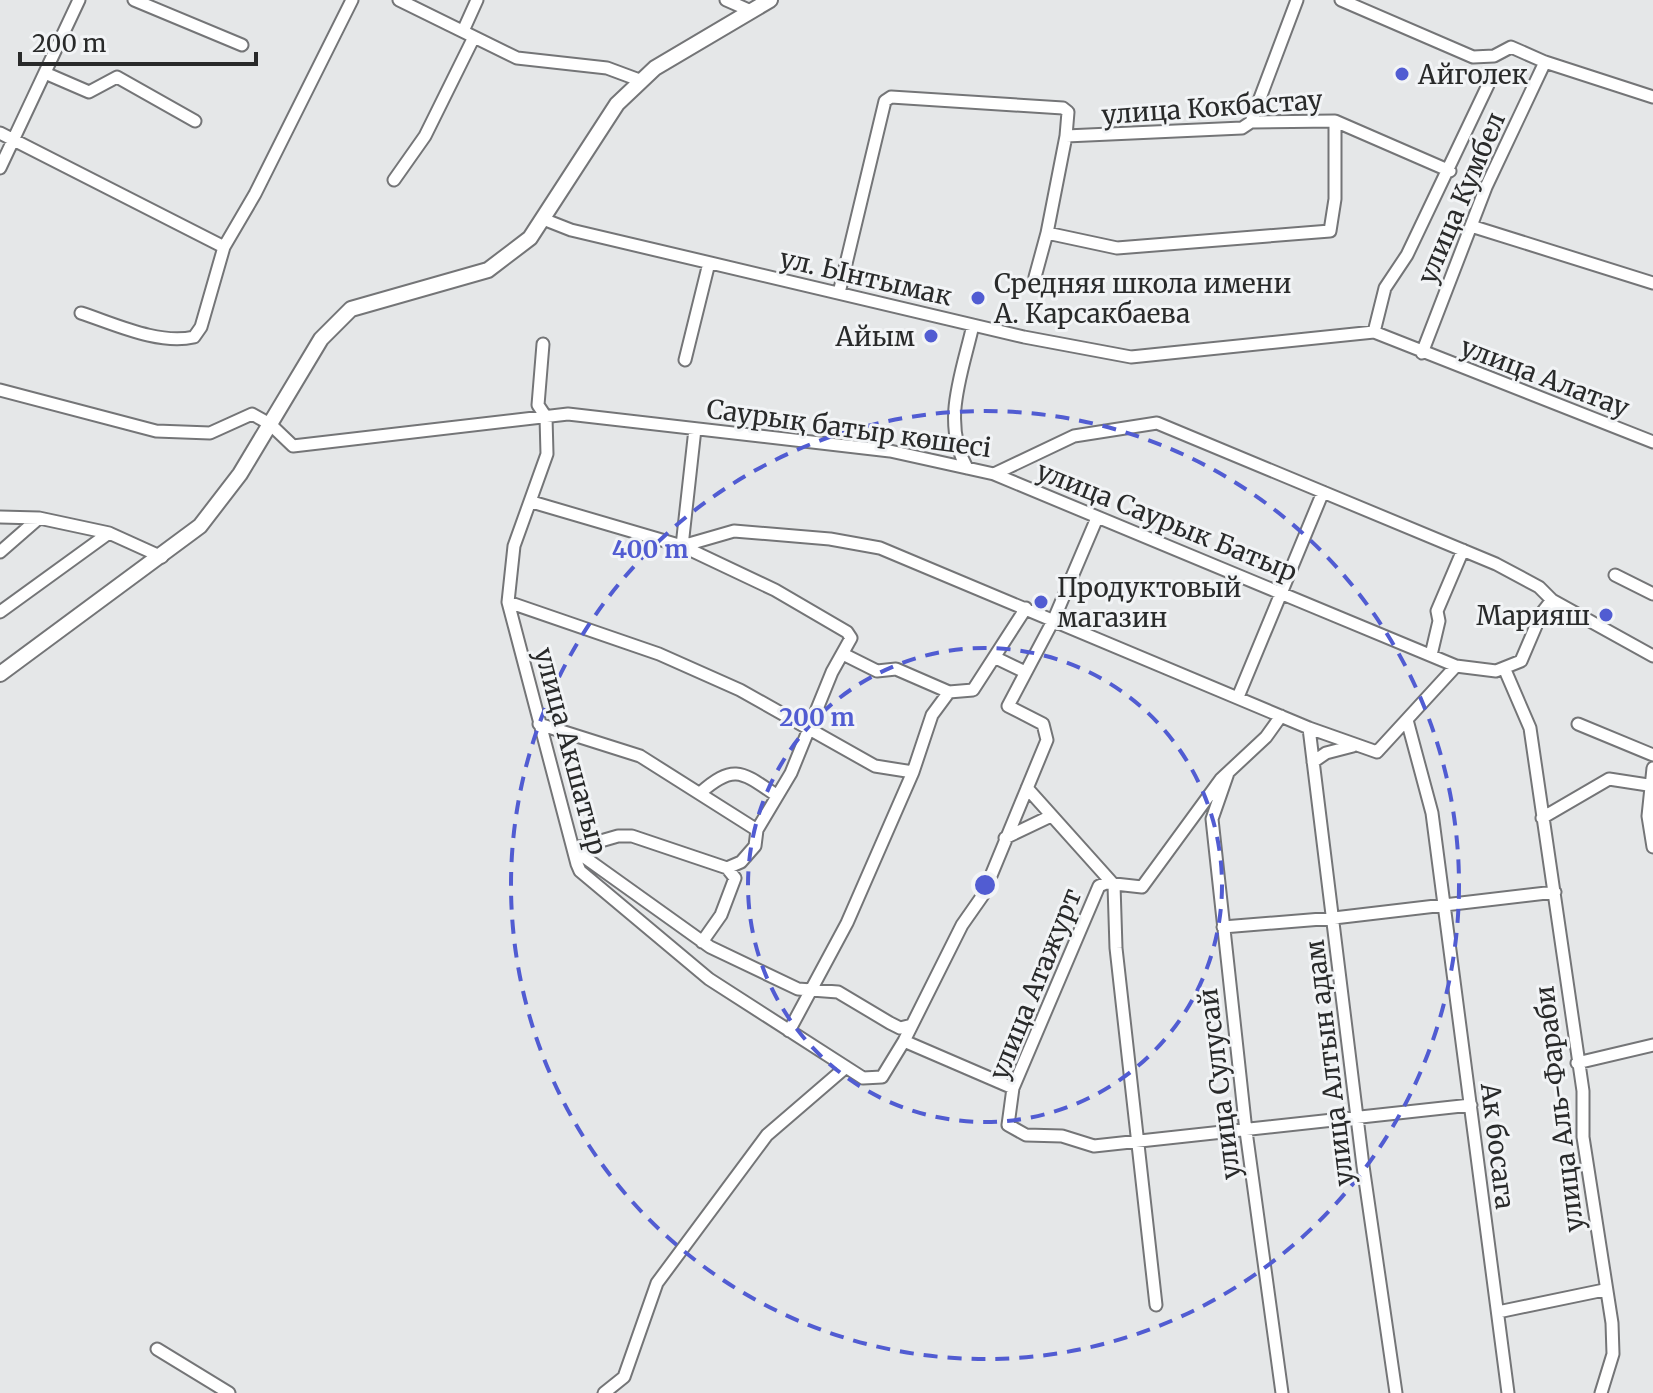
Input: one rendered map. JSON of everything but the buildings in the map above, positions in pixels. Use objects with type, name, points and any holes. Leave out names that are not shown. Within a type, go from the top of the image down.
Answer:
[{"type":"main road","points":[[0,674],[200,526],[240,474],[321,339],[351,309],[488,270],[530,238],[617,104],[655,68],[770,0]]},
{"type":"street","points":[[0,168],[79,0]]},
{"type":"street","points":[[134,0],[242,45]]},
{"type":"street","points":[[81,313],[140,332],[180,340],[194,337],[201,327],[224,247],[255,194],[352,0]]},
{"type":"street","points":[[399,0],[517,58],[607,68],[642,81]]},
{"type":"street","points":[[394,180],[425,136],[468,34],[477,0]]},
{"type":"street","points":[[726,0],[751,11]]},
{"type":"street","points":[[1251,122],[1297,0]]},
{"type":"street","points":[[1341,0],[1473,57],[1494,56],[1511,47],[1545,62],[1653,97]]},
{"type":"street","name":"улица Кумбел","points":[[1422,353],[1471,226],[1545,62]]},
{"type":"street","points":[[45,73],[89,92],[117,77],[195,121]]},
{"type":"street","points":[[1374,332],[1385,288],[1407,255],[1450,171],[1488,85]]},
{"type":"street","points":[[839,293],[885,101],[891,97],[1063,108],[1068,112],[1066,136]]},
{"type":"street","points":[[1047,233],[1117,248],[1330,231],[1335,199],[1335,121]]},
{"type":"street","name":"улица Кокбастау","points":[[1035,277],[1066,136],[1242,128],[1251,122],[1335,121],[1450,171]]},
{"type":"street","points":[[0,133],[224,247]]},
{"type":"street","name":"ул. Ынтымак","points":[[543,219],[571,230],[973,325],[1131,357],[1374,332]]},
{"type":"street","points":[[1471,226],[1653,283]]},
{"type":"street","points":[[685,360],[709,263]]},
{"type":"street","points":[[967,468],[953,435],[952,418],[973,325]]},
{"type":"street","name":"улица Алатау","points":[[1374,332],[1653,442]]},
{"type":"street","name":"улица Акшатыр","points":[[543,344],[538,405],[546,417],[547,454],[514,546],[508,602],[580,871],[709,979],[863,1078],[882,1077],[904,1041]]},
{"type":"street","points":[[0,390],[156,431],[210,433],[252,414],[270,424]]},
{"type":"street","name":"Саурық батыр көшесі","points":[[270,424],[293,446],[568,414],[890,451],[994,474],[1074,436],[1157,423],[1463,550],[1539,587],[1552,600],[1653,656]]},
{"type":"street","points":[[682,546],[695,429]]},
{"type":"street","name":"улица Саурык Батыр","points":[[994,474],[1456,666],[1505,670]]},
{"type":"street","points":[[1238,697],[1323,492]]},
{"type":"street","points":[[532,502],[682,546],[775,590],[847,632],[851,638],[807,729],[791,773],[757,830],[755,846],[741,862],[727,868]]},
{"type":"street","points":[[0,517],[39,518],[109,533],[162,557]]},
{"type":"street","points":[[0,552],[39,518]]},
{"type":"street","points":[[1013,1088],[904,1041],[962,925],[983,895],[1047,740],[1047,729],[1008,706],[1054,619],[1097,518]]},
{"type":"street","points":[[682,546],[734,531],[830,539],[880,548],[1309,728],[1377,752],[1456,666]]},
{"type":"street","points":[[0,612],[109,533]]},
{"type":"street","points":[[1431,655],[1439,621],[1437,611],[1463,550]]},
{"type":"street","points":[[1615,575],[1653,594]]},
{"type":"street","points":[[1505,670],[1521,661],[1541,614],[1552,600]]},
{"type":"street","points":[[508,602],[659,654],[740,690],[875,766],[913,772]]},
{"type":"street","points":[[843,654],[877,671],[896,669],[949,692],[973,690],[988,662],[996,658],[1026,608]]},
{"type":"street","points":[[996,658],[1025,672]]},
{"type":"street","name":"улица Аль-Фараби","points":[[1505,670],[1530,728],[1583,1091],[1583,1137],[1604,1290],[1612,1323],[1613,1354],[1601,1393]]},
{"type":"street","points":[[789,1031],[847,923],[913,772],[932,715],[949,692]]},
{"type":"street","name":"улица Атажурт","points":[[1138,1144],[1094,1146],[1062,1136],[1026,1135],[1008,1125],[1013,1088],[1099,886],[1142,887],[1228,771],[1266,737],[1281,716]]},
{"type":"street","name":"Ак босага","points":[[1407,720],[1432,813],[1508,1393]]},
{"type":"street","points":[[539,724],[640,756],[757,830]]},
{"type":"street","points":[[1578,724],[1653,755]]},
{"type":"street","name":"улица Алтын адам","points":[[1309,728],[1357,1116],[1396,1393]]},
{"type":"street","points":[[1313,762],[1326,753],[1357,745]]},
{"type":"street","points":[[1653,768],[1648,785],[1648,816],[1653,847]]},
{"type":"street","points":[[700,793],[727,773],[740,771],[776,795]]},
{"type":"street","name":"улица Сулусай","points":[[1228,771],[1212,819],[1246,1131],[1282,1393]]},
{"type":"street","points":[[1542,818],[1609,779],[1648,785]]},
{"type":"street","points":[[1027,788],[1114,885],[1116,948],[1156,1305]]},
{"type":"street","points":[[1005,838],[1051,816]]},
{"type":"street","points":[[573,849],[618,836],[632,836],[727,868],[735,878],[732,892],[702,942]]},
{"type":"street","points":[[573,849],[702,942],[798,989],[838,992],[900,1028],[912,1025]]},
{"type":"street","points":[[1223,927],[1334,918],[1555,892]]},
{"type":"street","points":[[1577,1063],[1653,1045]]},
{"type":"street","points":[[604,1393],[624,1377],[657,1283],[767,1135],[846,1067]]},
{"type":"street","points":[[1138,1144],[1471,1105]]},
{"type":"street","points":[[1498,1312],[1604,1290]]},
{"type":"street","points":[[157,1349],[229,1393]]},
{"type":"place","name":"Айголек","points":[[1402,74]]},
{"type":"place","name":"Средняя школа имени А. Карсакбаева","points":[[978,298]]},
{"type":"place","name":"Айым","points":[[931,336]]},
{"type":"place","name":"Продуктовый магазин","points":[[1041,602]]},
{"type":"place","name":"Марияш","points":[[1606,615]]}]
